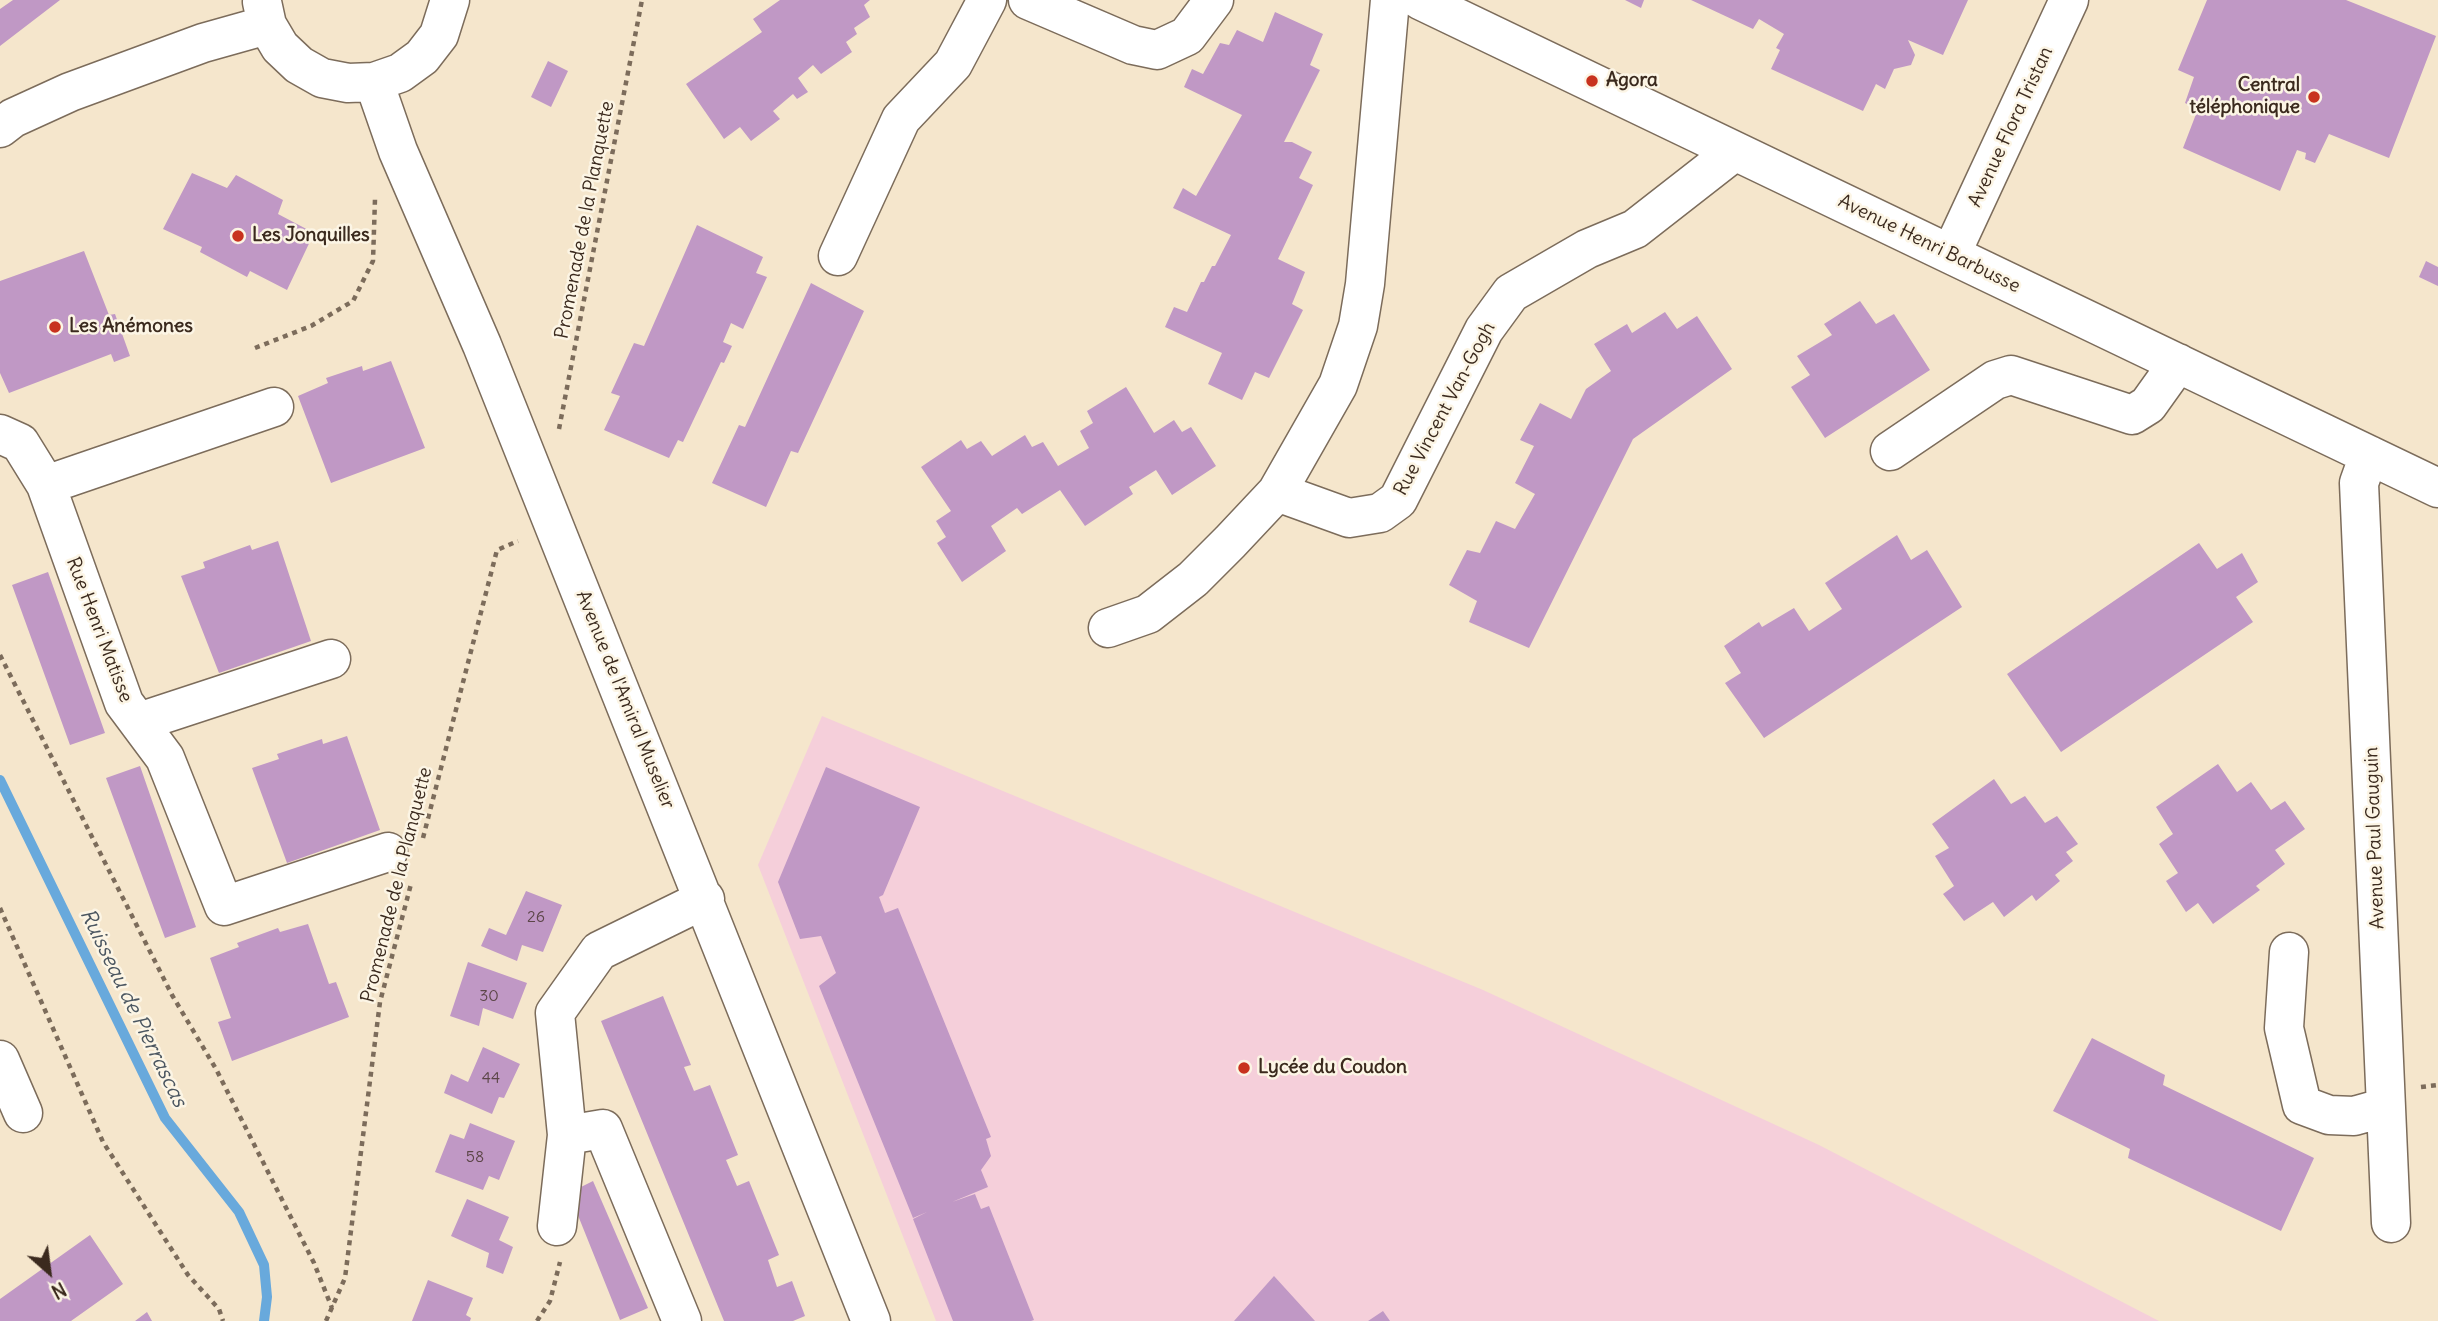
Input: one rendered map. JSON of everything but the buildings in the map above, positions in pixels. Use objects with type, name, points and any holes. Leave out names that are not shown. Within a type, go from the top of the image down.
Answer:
[{"type":"street","points":[[838,256],[901,119],[953,64],[987,0]]},
{"type":"street","points":[[1028,0],[1133,46],[1157,50],[1187,36],[1214,0]]},
{"type":"street","points":[[1108,628],[1149,614],[1193,579],[1277,492],[1338,385],[1358,326],[1365,284],[1390,0]]},
{"type":"street","name":"Avenue Henri Barbusse","points":[[1420,0],[1472,10],[1735,151],[2438,488]]},
{"type":"street","name":"Avenue Flora Tristan","points":[[1951,254],[2069,0]]},
{"type":"street","points":[[0,128],[13,118],[71,92],[203,43],[264,12],[280,47],[299,65],[322,78],[348,83],[374,82],[400,73],[422,57],[439,35],[453,3]]},
{"type":"street","name":"Avenue de l'Amiral Muselier","points":[[374,82],[398,151],[482,345],[871,1321]]},
{"type":"street","name":"Rue Vincent Van-Gogh","points":[[1277,492],[1349,518],[1380,513],[1398,500],[1484,330],[1511,293],[1577,254],[1635,229],[1735,151]]},
{"type":"street","points":[[1890,451],[1994,380],[2011,375],[2132,415],[2148,405],[2178,363]]},
{"type":"street","points":[[46,485],[274,407]]},
{"type":"street","name":"Rue Henri Matisse","points":[[0,434],[20,443],[46,485],[124,703],[165,758],[224,906],[407,857]]},
{"type":"street","name":"Avenue Paul Gauguin","points":[[2369,455],[2359,483],[2391,1223]]},
{"type":"street","points":[[139,722],[331,659]]},
{"type":"street","points":[[557,1226],[567,1135],[555,1013],[599,951],[705,899]]},
{"type":"street","points":[[2289,952],[2284,1028],[2302,1105],[2329,1115],[2354,1116],[2386,1107]]},
{"type":"street","points":[[0,1060],[23,1113]]},
{"type":"street","points":[[567,1135],[603,1129],[682,1321]]},
{"type":"path","name":"Promenade de la Planquette","points":[[558,431],[642,0]]},
{"type":"path","points":[[255,348],[311,326],[353,301],[373,261],[376,189],[398,151]]},
{"type":"path","name":"Promenade de la Planquette","points":[[326,1321],[345,1278],[380,1002],[407,857],[498,550],[555,527]]},
{"type":"path","points":[[0,655],[172,995],[216,1069],[314,1263],[332,1308]]},
{"type":"path","points":[[0,908],[103,1142],[188,1275],[219,1309],[223,1321]]},
{"type":"path","points":[[537,1321],[550,1301],[560,1263],[557,1226]]},
{"type":"shaded area","name":"Lycée du Coudon","points":[[822,716],[1483,990],[1819,1145],[2159,1321],[936,1321],[758,865]]},
{"type":"waterway","name":"Ruisseau de Pierrascas","points":[[0,780],[165,1118],[239,1212],[264,1265],[267,1297],[264,1321]]},
{"type":"place","name":"Agora","points":[[1592,81]]},
{"type":"place","name":"Central téléphonique","points":[[2314,97]]},
{"type":"place","name":"Les Jonquilles","points":[[238,236]]},
{"type":"place","name":"Les Anémones","points":[[55,327]]},
{"type":"place","name":"Lycée du Coudon","points":[[1244,1068]]}]
